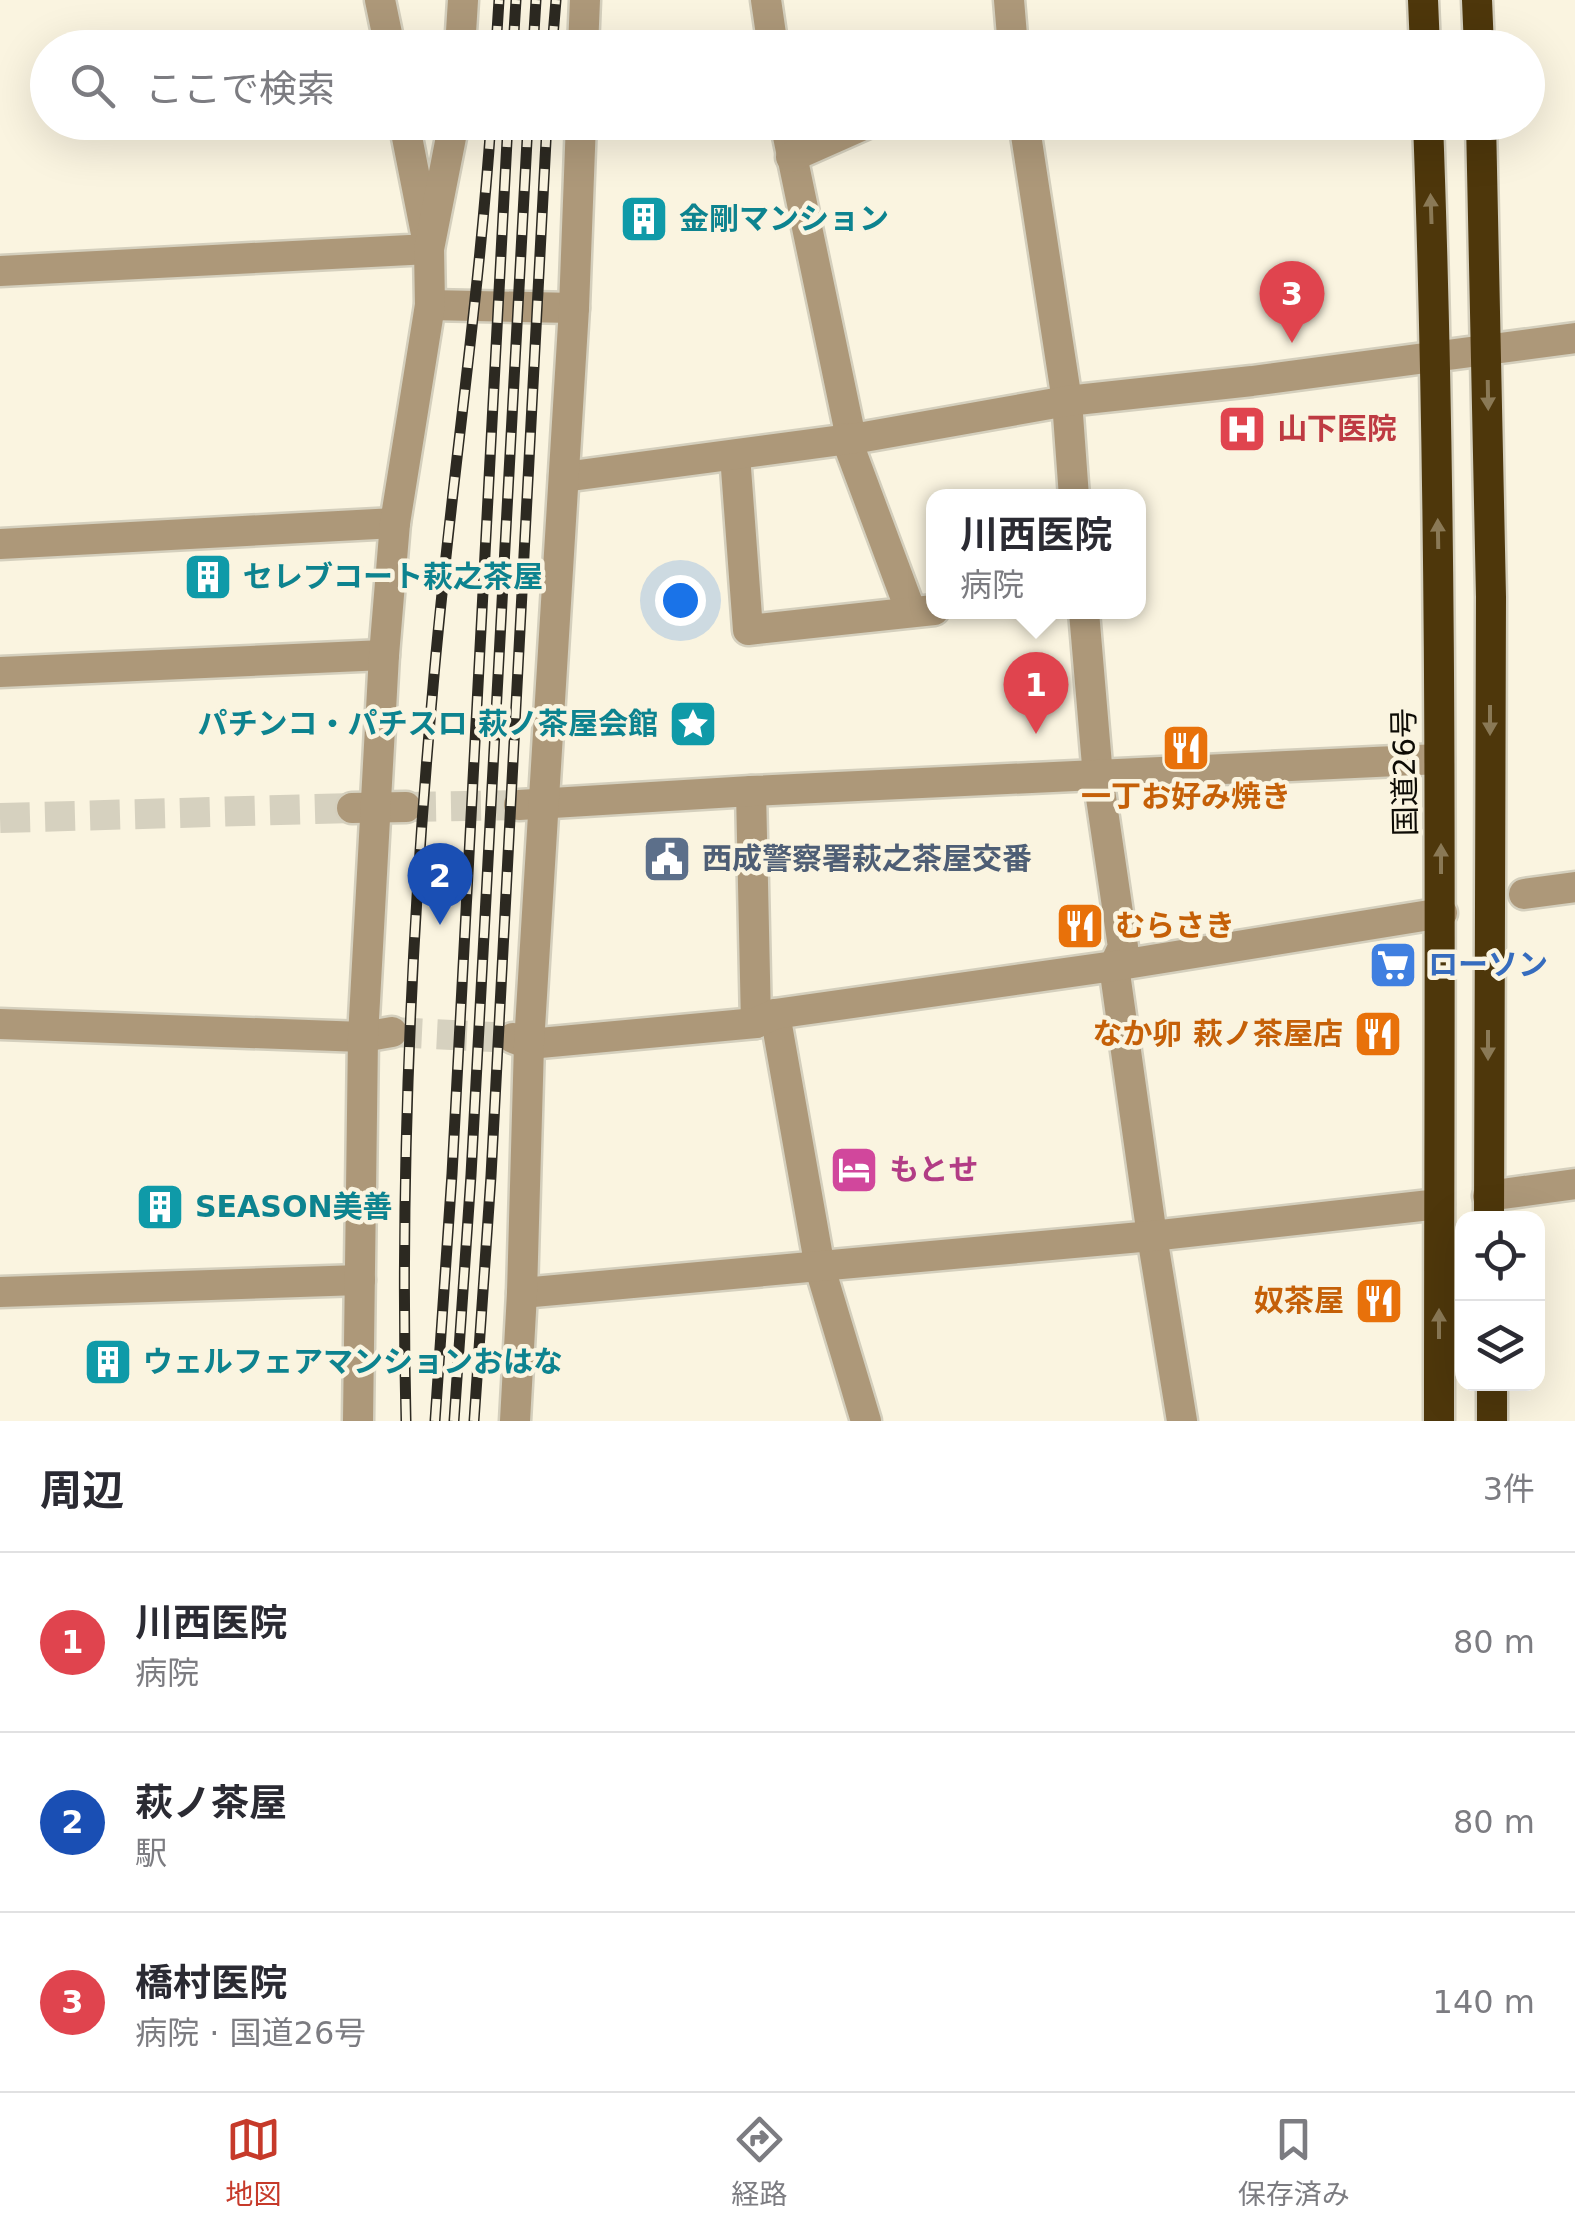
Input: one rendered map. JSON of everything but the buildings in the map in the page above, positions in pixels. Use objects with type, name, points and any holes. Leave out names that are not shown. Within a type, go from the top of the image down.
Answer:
[{"type":"highway","points":[[1423,0],[1424,30]]},
{"type":"highway","points":[[1477,0],[1478,30]]},
{"type":"highway","name":"国道26号","points":[[1429,140],[1436,354],[1442,913],[1439,1421]]},
{"type":"highway","points":[[1482,140],[1490,598],[1488,1207]]},
{"type":"highway","points":[[1492,1391],[1492,1421]]},
{"type":"street","points":[[380,0],[386,30]]},
{"type":"street","points":[[462,30],[464,0]]},
{"type":"street","points":[[584,30],[585,0]]},
{"type":"street","points":[[766,0],[770,30]]},
{"type":"street","points":[[1009,0],[1012,30]]},
{"type":"street","points":[[358,1421],[360,1280],[377,1034],[363,808],[384,655],[395,523],[430,304],[429,249],[408,140]]},
{"type":"street","points":[[429,249],[450,140]]},
{"type":"street","points":[[515,1421],[522,1294],[521,1041],[532,804],[564,476],[579,140]]},
{"type":"street","points":[[735,455],[748,630],[922,611],[849,438],[788,140]]},
{"type":"street","points":[[790,158],[830,140]]},
{"type":"street","points":[[1027,140],[1067,401],[1073,489]]},
{"type":"street","points":[[0,271],[429,249]]},
{"type":"street","points":[[430,304],[574,308]]},
{"type":"street","points":[[564,476],[735,455],[1067,401],[1575,338]]},
{"type":"street","points":[[0,544],[395,523]]},
{"type":"street","points":[[1085,619],[1098,777],[1123,947],[1114,966],[1182,1421]]},
{"type":"street","points":[[0,672],[384,655]]},
{"type":"street","points":[[532,804],[1439,759]]},
{"type":"street","points":[[751,791],[766,1019],[820,1268],[866,1421]]},
{"type":"street","points":[[363,808],[406,807]]},
{"type":"street","points":[[1524,894],[1575,887]]},
{"type":"street","points":[[521,1041],[766,1019],[1442,913]]},
{"type":"street","points":[[0,1024],[377,1034]]},
{"type":"street","points":[[1488,1207],[1575,1184]]},
{"type":"street","points":[[522,1294],[1152,1236],[1439,1204]]},
{"type":"street","points":[[0,1292],[360,1280]]},
{"type":"tunnel","points":[[406,807],[519,805]]},
{"type":"tunnel","points":[[0,818],[352,808]]},
{"type":"tunnel","points":[[392,1032],[513,1038]]},
{"type":"railway","points":[[497,30],[499,0]]},
{"type":"railway","points":[[514,30],[516,0]]},
{"type":"railway","points":[[534,30],[536,0]]},
{"type":"railway","points":[[554,30],[556,0]]},
{"type":"railway","points":[[406,1421],[406,1145],[419,870],[440,617],[489,140]]},
{"type":"railway","points":[[435,1421],[452,1174],[507,140]]},
{"type":"railway","points":[[454,1421],[527,140]]},
{"type":"railway","points":[[474,1421],[491,1176],[546,140]]},
{"type":"place","name":"金剛マンション","points":[[644,219]]},
{"type":"place","name":"橋村医院","points":[[1292,343]]},
{"type":"place","name":"山下医院","points":[[1242,429]]},
{"type":"place","name":"セレブコート萩之茶屋","points":[[208,577]]},
{"type":"place","name":"パチンコ・パチスロ 萩ノ茶屋会館","points":[[693,724]]},
{"type":"place","name":"川西医院","points":[[1036,734]]},
{"type":"place","name":"一丁お好み焼き","points":[[1186,748]]},
{"type":"place","name":"西成警察署萩之茶屋交番","points":[[667,859]]},
{"type":"place","name":"萩ノ茶屋","points":[[440,925]]},
{"type":"place","name":"むらさき","points":[[1080,926]]},
{"type":"place","name":"ローソン","points":[[1393,965]]},
{"type":"place","name":"なか卯 萩ノ茶屋店","points":[[1378,1034]]},
{"type":"place","name":"もとせ","points":[[854,1170]]},
{"type":"place","name":"SEASON美善","points":[[160,1207]]},
{"type":"place","name":"奴茶屋","points":[[1379,1301]]},
{"type":"place","name":"ウェルフェアマンションおはな","points":[[108,1362]]}]
